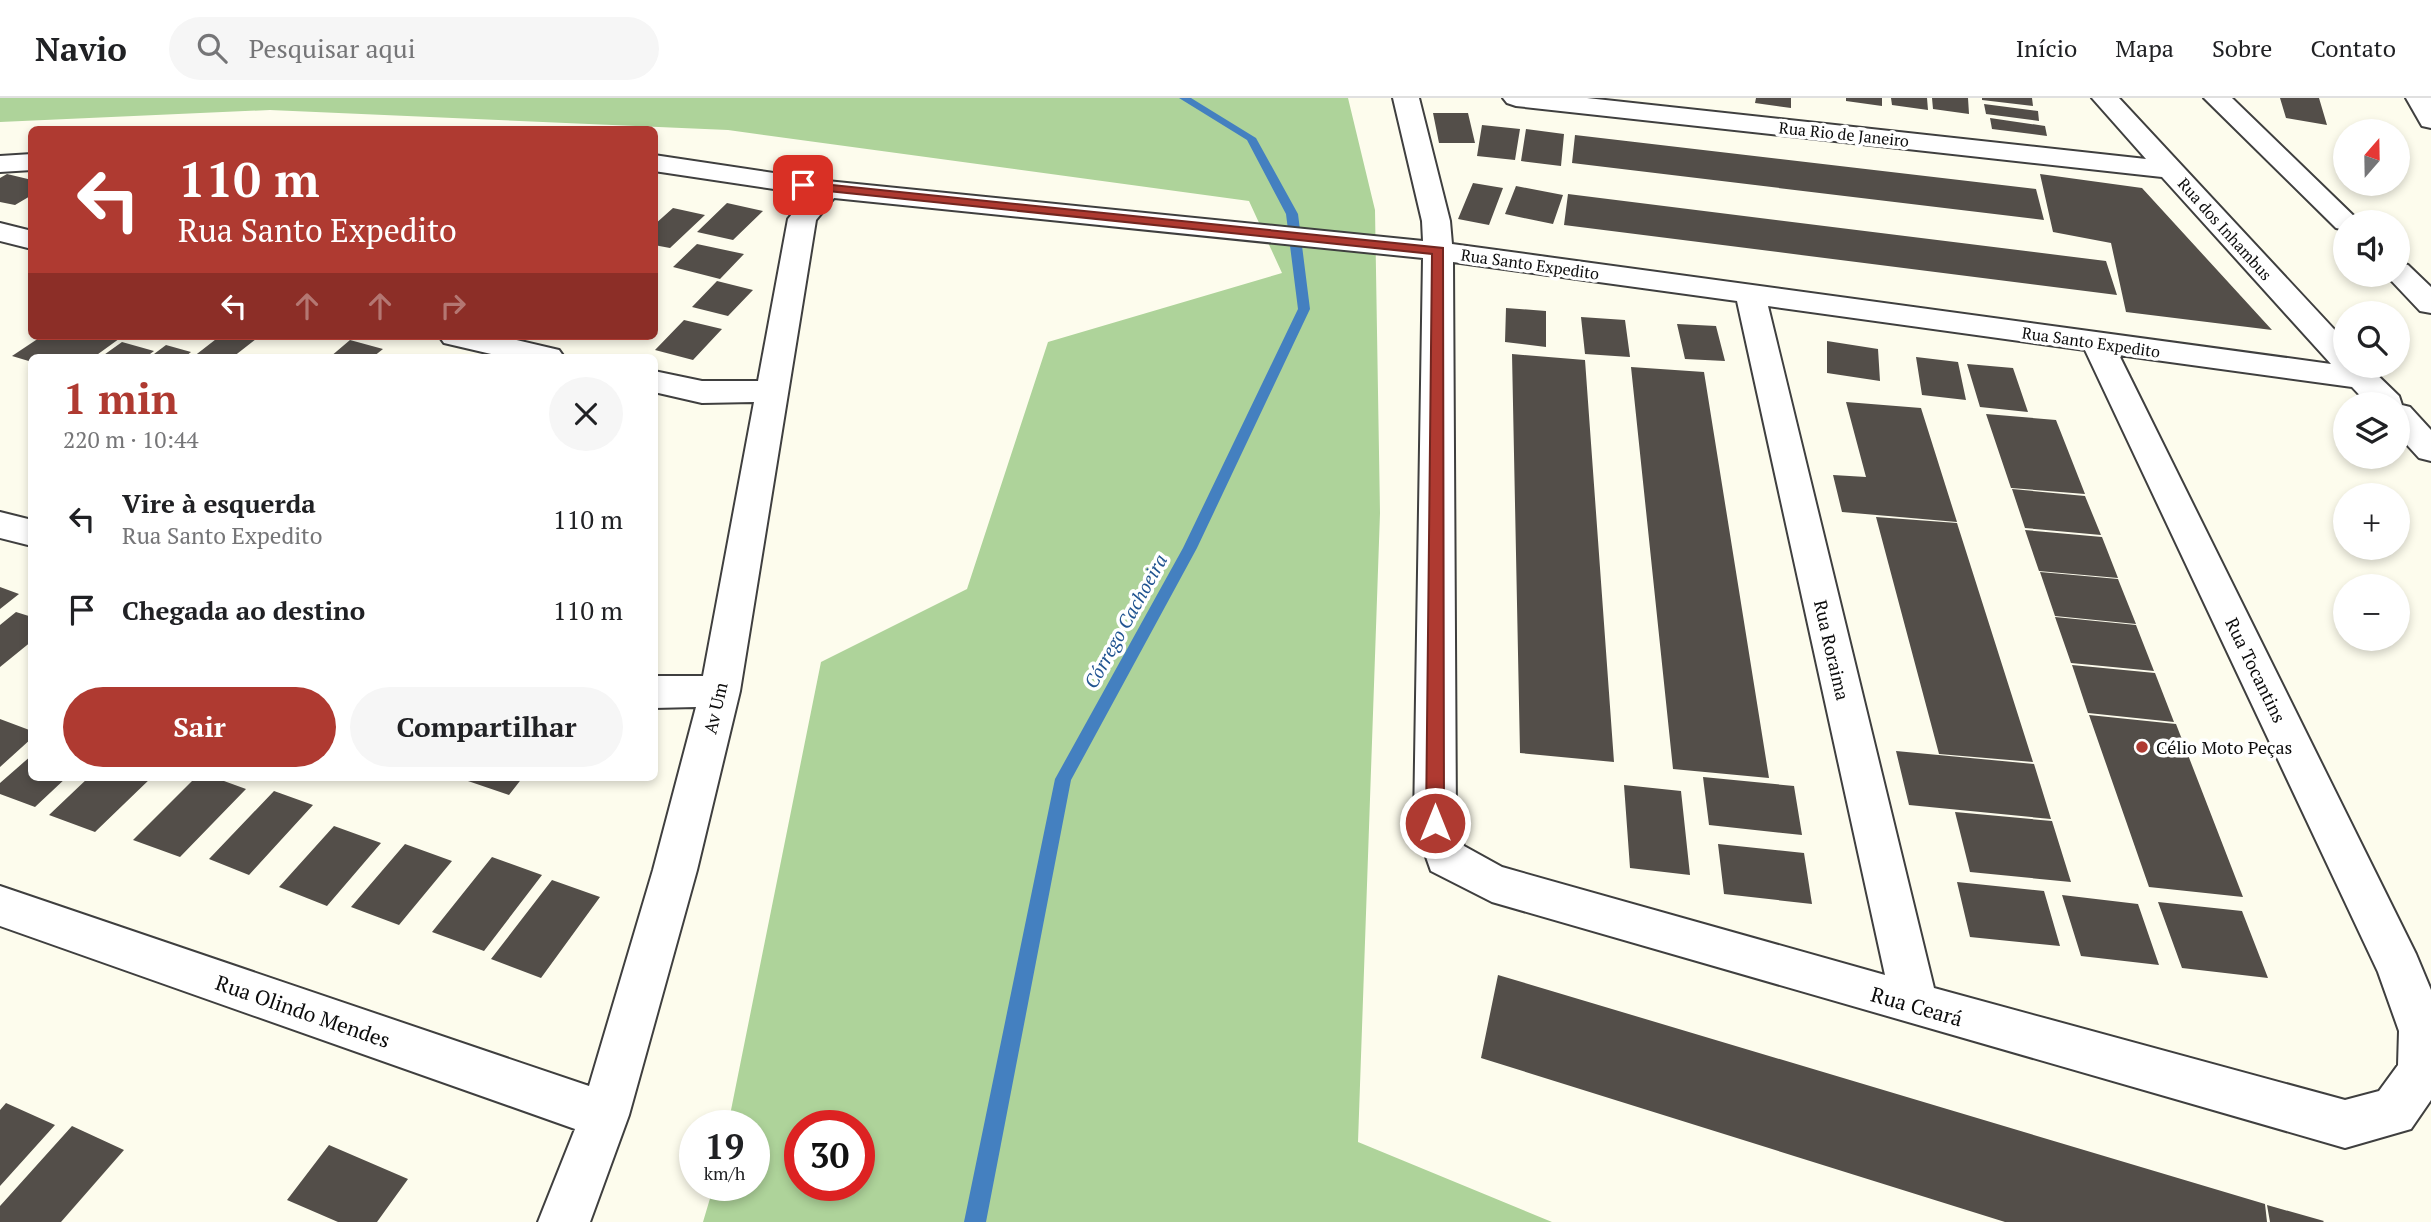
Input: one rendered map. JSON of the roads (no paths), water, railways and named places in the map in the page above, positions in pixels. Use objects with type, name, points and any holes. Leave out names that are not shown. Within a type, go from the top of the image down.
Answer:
[{"type":"street","points":[[1406,98],[1436,221],[1438,251]]},
{"type":"street","name":"Rua Rio de Janeiro","points":[[1517,98],[2172,170]]},
{"type":"street","name":"Rua dos Inhambus","points":[[2105,98],[2333,347]]},
{"type":"street","points":[[2217,98],[2334,210]]},
{"type":"street","points":[[2419,98],[2431,120]]},
{"type":"street","points":[[0,164],[28,162]]},
{"type":"street","name":"Rua Santo Expedito","points":[[658,164],[827,189],[1438,251],[2098,344],[2333,366]]},
{"type":"street","name":"Av Um","points":[[564,1222],[605,1115],[675,870],[720,691],[802,219],[827,189]]},
{"type":"street","points":[[0,232],[28,239]]},
{"type":"street","name":"Rua Ceará","points":[[1438,251],[1435,823],[1447,858],[1492,883],[1915,1005],[2345,1124],[2394,1112]]},
{"type":"street","points":[[2410,283],[2431,304]]},
{"type":"street","name":"Rua Roraima","points":[[1750,294],[1915,1005]]},
{"type":"street","points":[[473,340],[535,354]]},
{"type":"street","name":"Rua Tocantins","points":[[2098,344],[2400,969],[2423,1031],[2422,1072],[2394,1112]]},
{"type":"street","name":"Rua dos Inhambus","points":[[2362,378],[2375,392]]},
{"type":"street","points":[[658,382],[702,392],[771,391]]},
{"type":"street","points":[[2410,428],[2431,450]]},
{"type":"street","points":[[0,525],[28,532]]},
{"type":"street","points":[[658,692],[720,691]]},
{"type":"street","name":"Rua Olindo Mendes","points":[[0,906],[605,1115]]},
{"type":"waterway","name":"Córrego Cachoeira","points":[[975,1222],[1063,779],[1190,548],[1304,309],[1292,214],[1251,138],[1184,98]]},
{"type":"place","name":"Célio Moto Peças","points":[[2142,747]]}]
